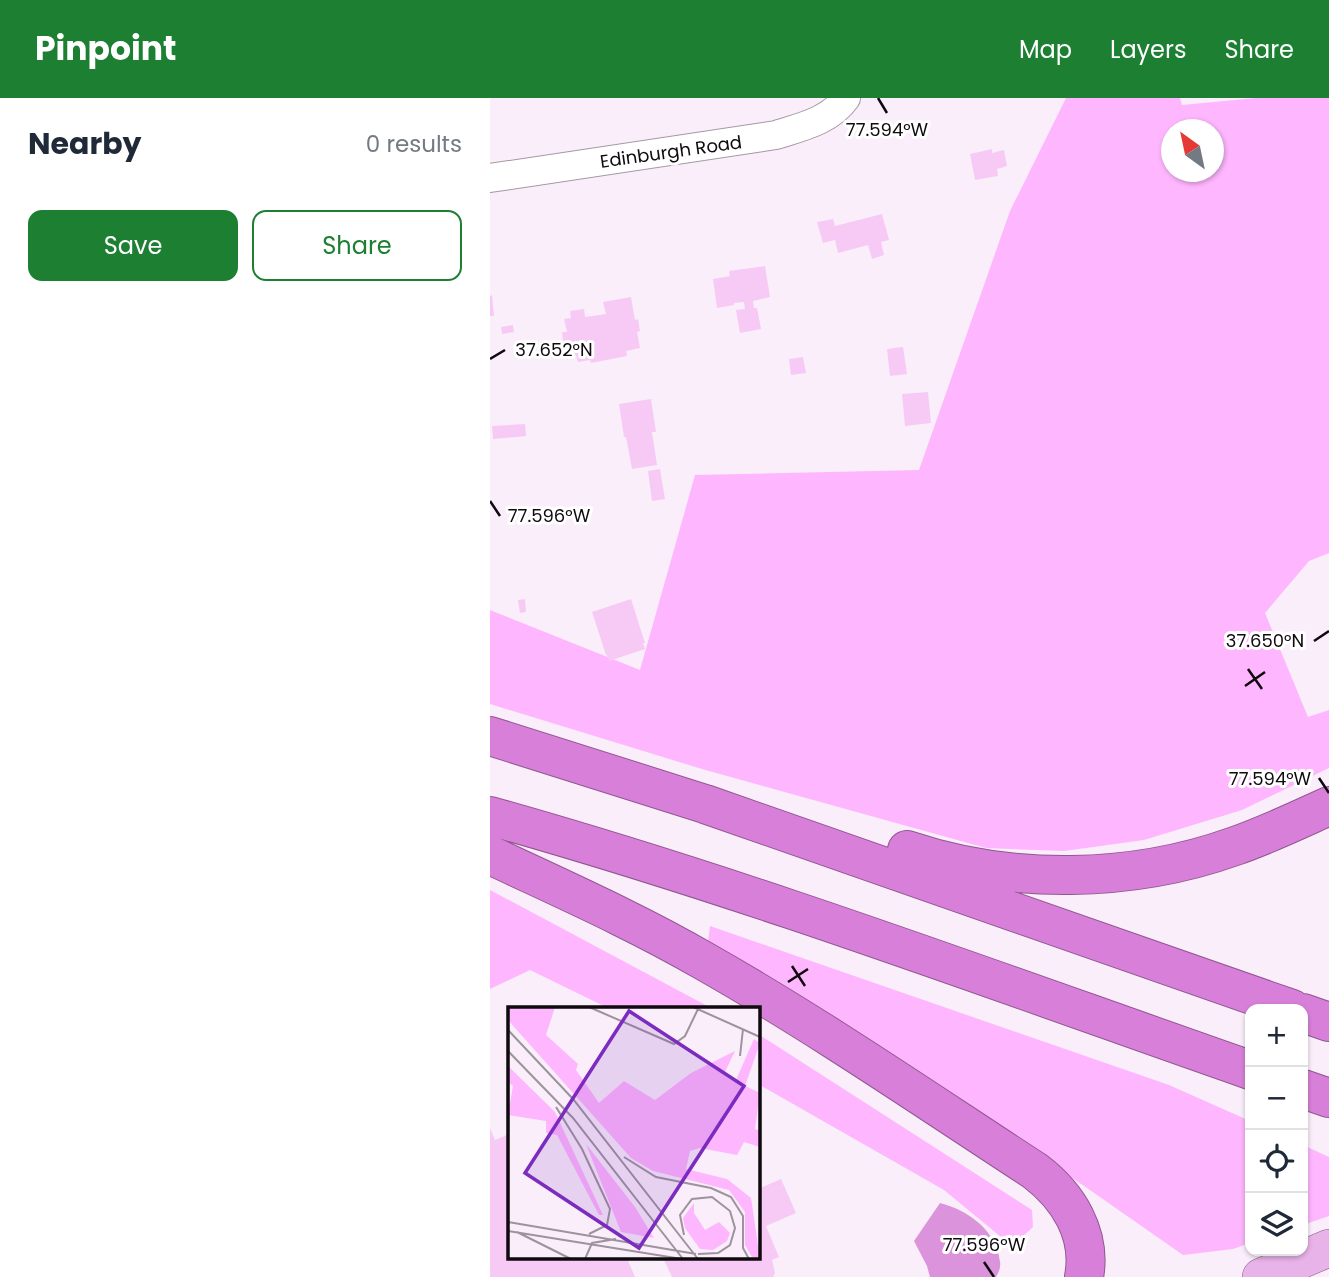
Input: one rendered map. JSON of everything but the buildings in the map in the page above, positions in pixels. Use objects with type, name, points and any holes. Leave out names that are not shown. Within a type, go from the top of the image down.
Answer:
[{"type":"highway","points":[[490,736],[705,804],[1278,1004]]},
{"type":"highway","points":[[705,804],[852,832],[930,858],[954,863],[987,869],[1064,874],[1101,874],[1180,862],[1245,842],[1329,806]]},
{"type":"highway","points":[[490,816],[793,910],[1245,1068]]},
{"type":"highway","points":[[490,855],[630,921],[704,961],[806,1023],[1035,1171],[1056,1188],[1072,1209],[1085,1251],[1084,1277]]},
{"type":"highway","points":[[1308,1015],[1329,1022]]},
{"type":"highway","points":[[1308,1091],[1329,1098]]},
{"type":"main road","points":[[1261,1277],[1329,1248]]},
{"type":"street","name":"Edinburgh Road","points":[[490,178],[776,135],[830,115],[845,100]]},
{"type":"shaded area","points":[[1066,98],[1180,98],[1182,105],[1256,98],[1329,98],[1329,553],[1309,561],[1265,613],[1308,717],[1329,710],[1329,768],[1242,810],[1144,840],[1064,851],[986,848],[702,769],[490,704],[490,610],[640,670],[695,475],[919,470],[1010,211]]},
{"type":"shaded area","points":[[490,890],[709,1007],[606,1007],[530,970],[490,989]]},
{"type":"shaded area","points":[[710,926],[1169,1085],[1245,1119],[1245,1245],[1233,1249],[1183,1255],[941,1090],[708,941]]},
{"type":"shaded area","points":[[760,1035],[1032,1210],[1033,1227],[1012,1246],[944,1190],[760,1085]]},
{"type":"shaded area","points":[[1308,1147],[1329,1157],[1329,1216],[1308,1223]]},
{"type":"shaded area","points":[[940,1203],[969,1215],[985,1229],[996,1246],[1000,1262],[996,1277],[930,1277],[914,1241]]}]
